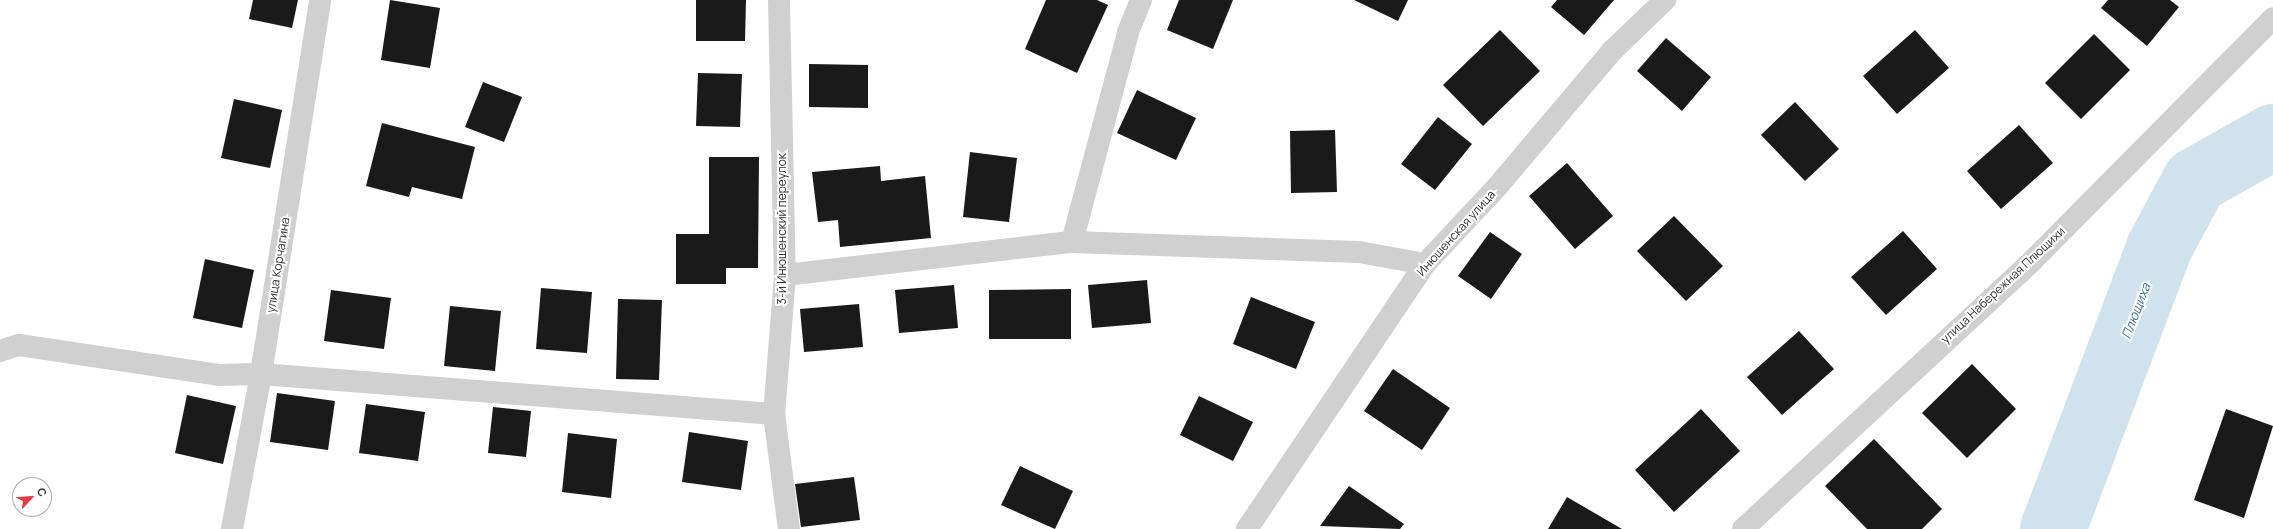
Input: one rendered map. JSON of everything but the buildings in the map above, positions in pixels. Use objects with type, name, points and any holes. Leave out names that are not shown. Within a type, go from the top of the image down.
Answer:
[{"type":"street","name":"улица Корчагина","points":[[232,529],[261,374],[320,0]]},
{"type":"street","name":"3-й Инюшенский переулок","points":[[780,0],[785,275],[774,414],[788,529]]},
{"type":"street","points":[[1072,242],[1128,33],[1140,0]]},
{"type":"street","name":"Инюшенская улица","points":[[1247,529],[1425,264],[1497,187],[1612,51],[1665,0]]},
{"type":"street","name":"улица Набережная Плющихи","points":[[1743,529],[2032,261],[2273,18]]},
{"type":"street","points":[[785,275],[1072,242],[1359,252],[1425,264]]},
{"type":"street","points":[[0,351],[19,345],[219,375],[261,374],[774,414]]},
{"type":"waterway","name":"Плющиха","points":[[2053,529],[2159,248],[2195,181],[2273,137]]}]
